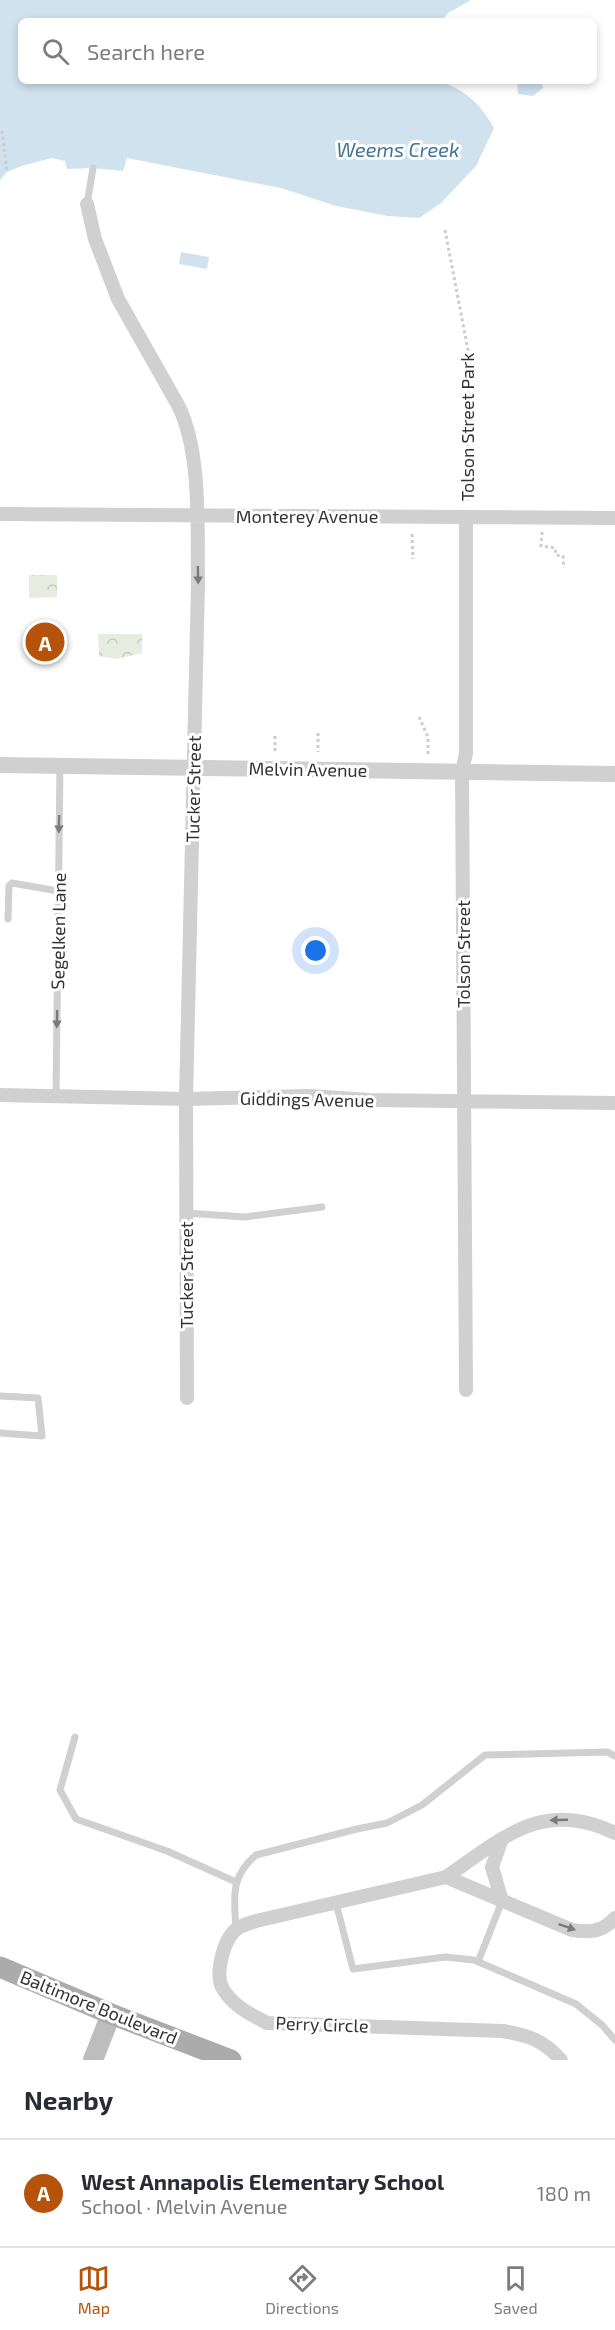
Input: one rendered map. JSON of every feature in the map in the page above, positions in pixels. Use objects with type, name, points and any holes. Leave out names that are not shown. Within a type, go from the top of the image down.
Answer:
[{"type":"main road","name":"Baltimore Boulevard","points":[[0,1967],[111,2014],[231,2060]]},
{"type":"main road","points":[[93,2060],[111,2014]]},
{"type":"street","name":"Tucker Street","points":[[87,204],[95,239],[118,298],[187,422],[192,440],[197,516],[198,584],[186,1099],[187,1398]]},
{"type":"street","name":"Monterey Avenue","points":[[0,514],[615,518]]},
{"type":"street","name":"Tolson Street","points":[[466,517],[466,753],[462,772],[466,1390]]},
{"type":"street","name":"Melvin Avenue","points":[[0,765],[615,774]]},
{"type":"street","name":"Giddings Avenue","points":[[0,1095],[186,1099],[310,1096],[615,1103]]},
{"type":"street","points":[[236,1929],[255,1921],[446,1877],[501,1839],[537,1822],[562,1819],[594,1823],[615,1833]]},
{"type":"street","points":[[501,1839],[492,1867],[502,1901]]},
{"type":"street","points":[[446,1877],[572,1930],[592,1933],[615,1918]]},
{"type":"street","name":"Perry Circle","points":[[236,1929],[224,1948],[219,1968],[222,1988],[241,2010],[267,2023],[503,2031],[530,2036],[550,2047],[561,2060]]},
{"type":"lane","points":[[87,204],[93,168]]},
{"type":"lane","name":"Segelken Lane","points":[[56,1096],[60,765]]},
{"type":"lane","points":[[8,919],[9,886],[12,883],[58,891]]},
{"type":"lane","points":[[186,1213],[245,1217],[321,1207]]},
{"type":"lane","points":[[0,1396],[38,1398],[42,1436],[0,1433]]},
{"type":"lane","points":[[75,1737],[60,1790],[76,1819],[167,1851],[236,1882]]},
{"type":"lane","points":[[236,1929],[234,1900],[236,1882],[243,1866],[256,1855],[357,1828],[387,1823],[422,1805],[485,1755],[607,1752],[615,1756]]},
{"type":"lane","points":[[478,1962],[502,1901]]},
{"type":"lane","points":[[336,1903],[353,1969],[445,1957],[478,1962],[576,2004],[602,2025],[615,2040]]},
{"type":"path","points":[[2,131],[7,172]]},
{"type":"path","name":"Tolson Street Park","points":[[445,230],[468,350],[466,517]]},
{"type":"path","points":[[542,532],[541,546],[555,548],[556,555],[563,556],[564,568]]},
{"type":"path","points":[[412,534],[413,559]]},
{"type":"path","points":[[419,717],[427,734],[428,754]]},
{"type":"path","points":[[318,733],[318,752]]},
{"type":"path","points":[[275,735],[275,751]]},
{"type":"green space","points":[[29,575],[57,575],[57,597],[29,598]]},
{"type":"green space","points":[[98,634],[142,634],[142,653],[117,659],[99,656]]},
{"type":"water","name":"Weems Creek","points":[[0,0],[471,0],[444,18],[18,18],[18,84],[447,84],[472,99],[494,128],[476,166],[441,203],[419,218],[388,216],[336,206],[281,188],[127,158],[123,171],[93,168],[67,169],[65,161],[51,158],[7,172],[0,180]]},
{"type":"water","points":[[517,84],[542,84],[543,88],[533,96],[518,94]]},
{"type":"water","points":[[181,252],[209,257],[207,269],[179,264]]},
{"type":"place","name":"West Annapolis Elementary School","points":[[45,642]]}]
